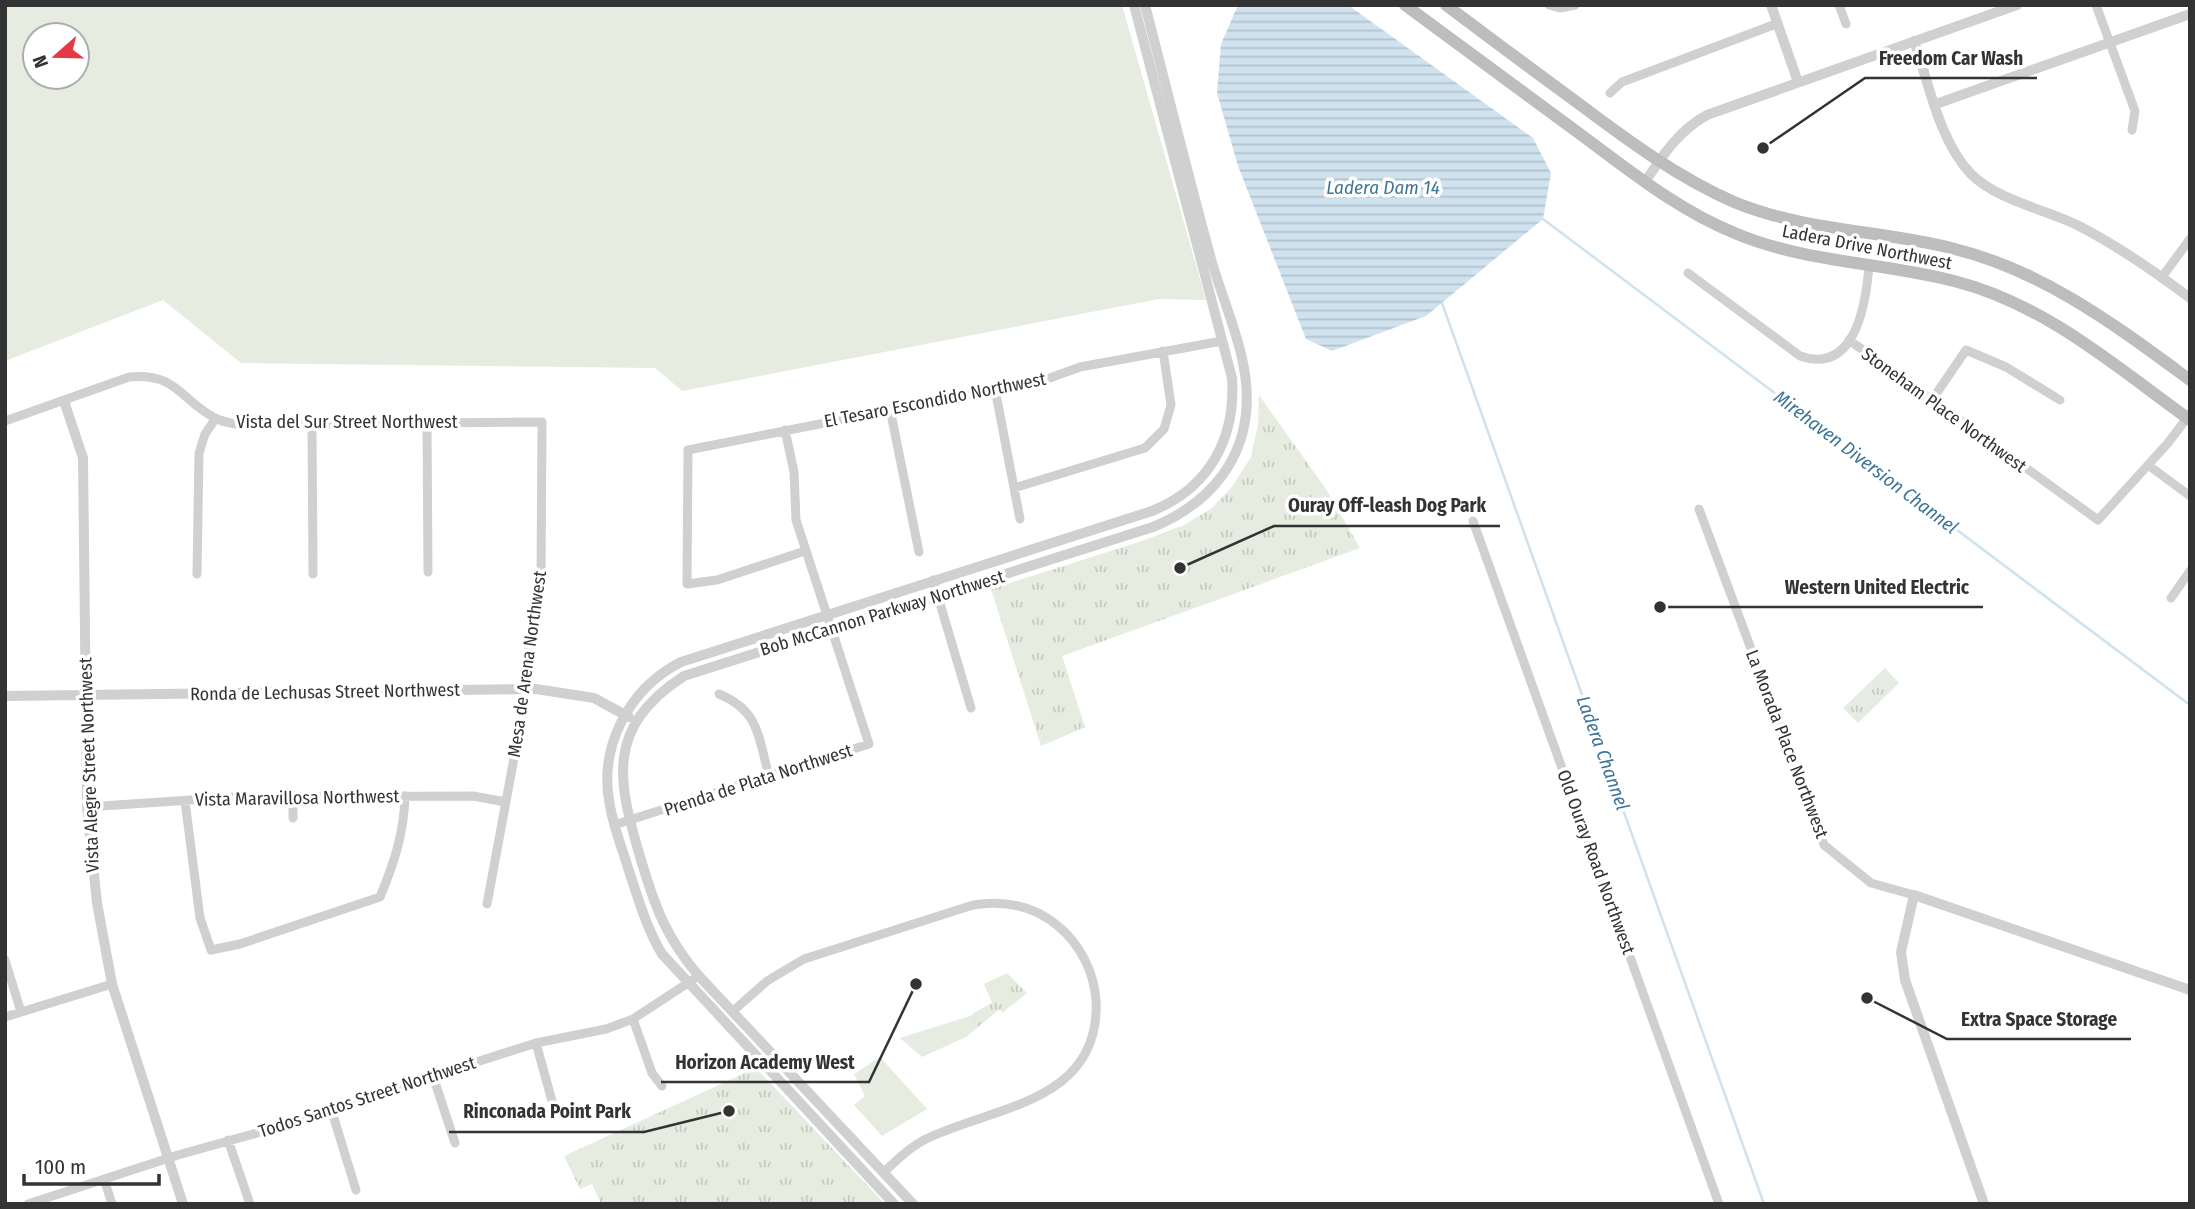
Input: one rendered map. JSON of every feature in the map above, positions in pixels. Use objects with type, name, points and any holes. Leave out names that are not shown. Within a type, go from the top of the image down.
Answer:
[{"type":"main road","name":"Ladera Drive Northwest","points":[[1405,5],[1645,182],[1707,220],[1752,240],[1808,257],[1955,281],[2008,299],[2092,346],[2189,418]]},
{"type":"main road","name":"Ladera Drive Northwest","points":[[1446,5],[1659,161],[1706,188],[1762,212],[1826,228],[1952,248],[2014,268],[2087,305],[2190,380]]},
{"type":"street","name":"Bob McCannon Parkway Northwest","points":[[894,1204],[662,954],[649,930],[614,825],[609,804],[608,768],[624,714],[647,686],[681,663],[933,580],[1152,512],[1188,492],[1214,463],[1230,427],[1234,403],[1233,378],[1134,5]]},
{"type":"street","name":"Bob McCannon Parkway Northwest","points":[[913,1204],[698,975],[673,943],[658,915],[629,820],[622,795],[622,767],[638,722],[656,699],[684,676],[1167,521],[1184,513],[1215,486],[1235,454],[1246,414],[1245,374],[1210,256],[1145,5]]},
{"type":"street","points":[[1549,5],[1560,8],[1575,5]]},
{"type":"street","points":[[1771,5],[1798,82]]},
{"type":"street","points":[[1839,5],[1846,24]]},
{"type":"street","points":[[1645,182],[1673,141],[1698,120],[2017,5]]},
{"type":"street","points":[[2096,5],[2135,111],[2132,130]]},
{"type":"street","points":[[1936,104],[2190,14]]},
{"type":"street","points":[[1610,93],[1622,82],[1776,24]]},
{"type":"street","points":[[1914,41],[1936,104],[1960,159],[1987,187],[2077,225],[2162,277],[2190,298]]},
{"type":"street","points":[[2162,277],[2190,239]]},
{"type":"street","points":[[1849,340],[1866,304],[1869,265]]},
{"type":"street","name":"Stoneham Place Northwest","points":[[1688,273],[1800,356],[1816,362],[1828,360],[1849,340],[2098,520],[2148,466]]},
{"type":"street","name":"El Tesaro Escondido Northwest","points":[[805,551],[717,580],[687,584],[688,450],[1047,379],[1080,367],[1222,341]]},
{"type":"street","points":[[1932,400],[1966,350],[2006,367],[2060,400]]},
{"type":"street","points":[[1014,488],[1144,448],[1164,429],[1171,405],[1163,351]]},
{"type":"street","name":"Vista del Sur Street Northwest","points":[[5,421],[129,377],[144,376],[159,378],[177,386],[216,418],[239,425],[542,422]]},
{"type":"street","points":[[995,389],[1020,519]]},
{"type":"street","name":"Vista Alegre Street Northwest","points":[[64,401],[83,458],[88,807],[96,904],[112,984],[183,1204]]},
{"type":"street","points":[[890,409],[919,552]]},
{"type":"street","points":[[197,574],[199,453],[205,434],[216,418]]},
{"type":"street","points":[[2189,418],[2148,466],[2190,496]]},
{"type":"street","name":"Mesa de Arena Northwest","points":[[487,904],[526,689],[529,640],[541,581],[542,422]]},
{"type":"street","points":[[312,424],[313,573]]},
{"type":"street","points":[[427,424],[428,572]]},
{"type":"street","name":"Prenda de Plata Northwest","points":[[614,825],[869,744],[796,520],[794,472],[785,430]]},
{"type":"street","name":"La Morada Place Northwest","points":[[1699,509],[1824,845],[1871,883],[1914,895],[2190,990]]},
{"type":"street","name":"Old Ouray Road Northwest","points":[[1473,521],[1719,1204]]},
{"type":"street","points":[[2171,598],[2190,571]]},
{"type":"street","points":[[933,580],[971,708]]},
{"type":"street","name":"Ronda de Lechusas Street Northwest","points":[[5,696],[526,689],[580,695],[612,706],[638,722]]},
{"type":"street","points":[[719,694],[739,702],[752,720],[769,776]]},
{"type":"street","points":[[185,801],[200,918],[211,950],[240,944],[380,897],[398,855],[404,825],[405,796]]},
{"type":"street","name":"Vista Maravillosa Northwest","points":[[88,807],[293,797],[473,796],[506,802]]},
{"type":"street","points":[[293,797],[293,818]]},
{"type":"street","points":[[1914,895],[1901,952],[1905,980],[1984,1204]]},
{"type":"street","points":[[723,1021],[766,981],[804,959],[984,903],[1019,906],[1050,920],[1075,944],[1091,975],[1096,1009],[1093,1032],[1084,1054],[1063,1081],[1033,1100],[928,1138],[910,1149],[873,1182]]},
{"type":"street","points":[[5,960],[21,1012]]},
{"type":"street","name":"Todos Santos Street Northwest","points":[[28,1204],[168,1158],[332,1112],[536,1043],[606,1029],[634,1019],[698,975]]},
{"type":"street","points":[[5,1017],[112,984]]},
{"type":"street","points":[[634,1019],[652,1073],[662,1086]]},
{"type":"street","points":[[536,1043],[552,1101]]},
{"type":"street","points":[[433,1076],[455,1143]]},
{"type":"street","points":[[332,1112],[356,1190]]},
{"type":"street","points":[[229,1140],[250,1204]]},
{"type":"street","points":[[104,1179],[112,1204]]},
{"type":"green space","points":[[5,5],[1122,5],[1206,300],[1159,299],[682,391],[655,368],[241,363],[163,300],[5,361]]},
{"type":"green space","points":[[1259,395],[1326,489],[1360,548],[1062,656],[1085,727],[1041,746],[991,589],[1142,541],[1184,525],[1212,508],[1232,487],[1251,457],[1258,424]]},
{"type":"green space","points":[[1885,668],[1899,683],[1858,723],[1843,708]]},
{"type":"green space","points":[[1007,973],[1027,993],[1002,1013],[1000,1009],[978,1027],[972,1014],[992,1003],[984,984]]},
{"type":"green space","points":[[973,1015],[978,1027],[966,1037],[922,1057],[900,1038]]},
{"type":"green space","points":[[880,1057],[927,1109],[882,1136],[854,1105],[865,1096],[854,1074]]},
{"type":"green space","points":[[756,1068],[885,1204],[601,1204],[592,1184],[580,1189],[564,1156]]},
{"type":"water","name":"Ladera Dam 14","points":[[1238,5],[1348,5],[1533,138],[1551,173],[1543,219],[1426,316],[1332,351],[1306,339],[1238,166],[1217,93],[1221,44]]},
{"type":"waterway","name":"Mirehaven Diversion Channel","points":[[1543,219],[2190,705]]},
{"type":"waterway","name":"Ladera Channel","points":[[1442,303],[1764,1204]]},
{"type":"place","name":"Freedom Car Wash","points":[[1763,148]]},
{"type":"place","name":"Ouray Off-leash Dog Park","points":[[1180,568]]},
{"type":"place","name":"Western United Electric","points":[[1660,607]]},
{"type":"place","name":"Horizon Academy West","points":[[916,984]]},
{"type":"place","name":"Extra Space Storage","points":[[1867,998]]},
{"type":"place","name":"Rinconada Point Park","points":[[729,1111]]}]
